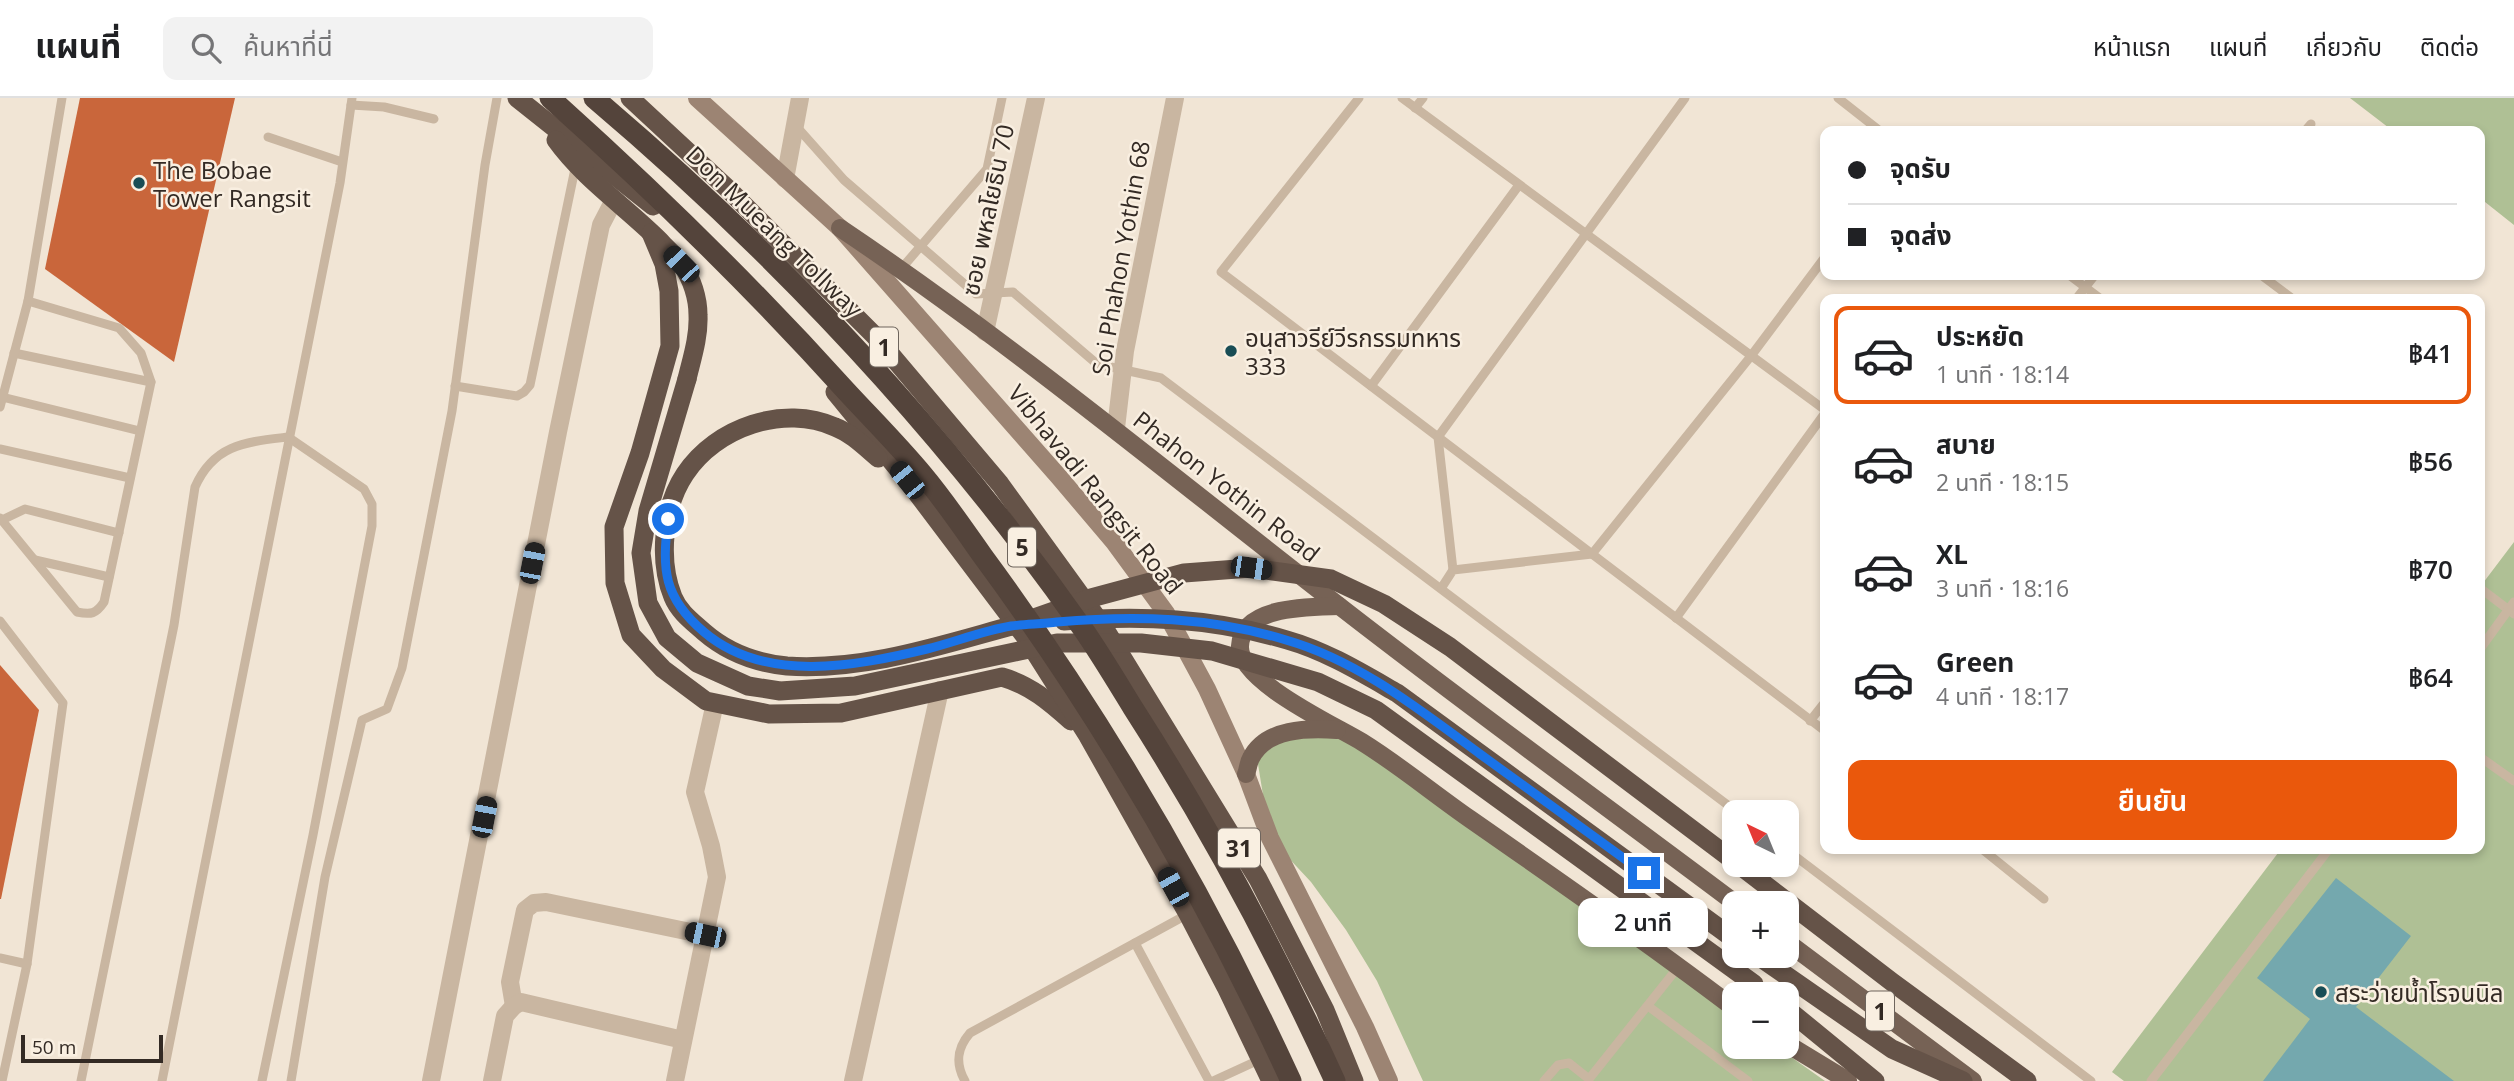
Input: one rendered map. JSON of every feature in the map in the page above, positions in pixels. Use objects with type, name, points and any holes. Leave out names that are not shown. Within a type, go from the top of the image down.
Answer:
[{"type":"highway","points":[[517,98],[691,238],[835,392],[907,480],[1024,635],[1088,736],[1188,914],[1271,1081]]},
{"type":"highway","name":"5","points":[[550,98],[698,236],[812,353],[923,474],[1025,613],[1118,754],[1192,883],[1250,993],[1291,1081]]},
{"type":"highway","name":"Don Mueang Tollway","points":[[594,98],[725,214],[818,306],[915,412],[994,509],[1084,630],[1181,786],[1230,869],[1296,995],[1335,1081]]},
{"type":"highway","name":"1","points":[[630,98],[727,188],[875,336],[1000,484],[1103,626]]},
{"type":"highway","points":[[540,118],[576,164],[681,264],[690,279],[696,298],[697,336],[648,511],[641,554],[648,603],[667,638],[697,663],[748,686],[780,691],[855,687],[1057,643],[1141,643],[1212,651],[1318,682],[1376,710],[1750,982]]},
{"type":"highway","points":[[651,233],[664,264],[669,291],[670,346],[640,453],[614,527],[615,583],[631,635],[663,669],[706,701],[715,703],[769,714],[841,713],[1002,677],[1022,683],[1040,694],[1088,736]]},
{"type":"highway","points":[[907,480],[838,427],[814,419],[789,417],[763,420],[736,431],[714,444],[685,473],[668,519],[666,573],[674,599],[688,619],[716,642],[750,659],[786,666],[856,664],[1011,626],[1091,598],[1184,573],[1251,568],[1331,579],[1384,604],[1450,646],[1722,852]]},
{"type":"highway","points":[[1011,626],[1118,617],[1182,620],[1235,627],[1289,640],[1341,662],[1397,693],[1722,930]]},
{"type":"highway","name":"31","points":[[1103,626],[1258,879],[1325,1010],[1354,1081]]},
{"type":"highway","points":[[1754,877],[2026,1081]]},
{"type":"highway","points":[[1775,968],[1892,1049],[1963,1081]]},
{"type":"highway","points":[[1799,1019],[1875,1081]]},
{"type":"main road","name":"Phahon Yothin Road","points":[[697,98],[839,228],[901,269],[1116,428],[1339,606],[1722,893]]},
{"type":"main road","name":"Vibhavadi Rangsit Road","points":[[839,228],[990,397],[1114,542],[1166,613],[1207,689],[1246,775],[1270,838],[1389,1081]]},
{"type":"main road","points":[[1339,606],[1291,608],[1260,617],[1248,627],[1240,644],[1241,658],[1254,675],[1301,708],[1386,757],[1722,999]]},
{"type":"main road","points":[[1246,775],[1251,758],[1262,745],[1279,735],[1299,729],[1344,731]]},
{"type":"main road","name":"1","points":[[1799,951],[1972,1081]]},
{"type":"main road","points":[[1799,1051],[1847,1081]]},
{"type":"street","points":[[785,180],[800,98]]},
{"type":"street","name":"ซอย พหลโยธิน 70","points":[[985,332],[1036,98]]},
{"type":"street","name":"Soi Phahon Yothin 68","points":[[1116,428],[1123,370],[1175,98]]},
{"type":"street","points":[[431,1081],[558,432],[601,225],[614,200]]},
{"type":"street","points":[[853,1081],[940,690]]},
{"type":"street","points":[[674,1081],[717,877],[695,792],[715,703]]},
{"type":"street","points":[[513,1006],[510,982],[525,910],[534,903],[546,902],[705,935]]},
{"type":"street","points":[[492,1081],[505,1016],[513,1006],[522,1002],[682,1040]]},
{"type":"lane","points":[[62,98],[28,301],[1,402],[141,431]]},
{"type":"lane","points":[[291,1081],[326,877],[362,720],[387,709],[402,668],[455,386],[485,165],[497,98]]},
{"type":"lane","points":[[901,269],[987,169],[1002,98]]},
{"type":"lane","points":[[1359,98],[1221,272],[1820,728]]},
{"type":"lane","points":[[1402,98],[1820,408]]},
{"type":"lane","points":[[1415,108],[1423,98]]},
{"type":"lane","points":[[1442,587],[1452,570],[1438,437],[1685,98]]},
{"type":"lane","points":[[1838,98],[1874,126]]},
{"type":"lane","points":[[162,1081],[340,183],[351,101],[435,120]]},
{"type":"lane","points":[[795,124],[844,180],[976,294],[1013,292],[1097,365],[1161,378],[1442,587],[1722,801]]},
{"type":"lane","points":[[268,137],[342,162]]},
{"type":"lane","points":[[455,386],[517,396],[530,385],[576,164]]},
{"type":"lane","points":[[1371,386],[1519,185]]},
{"type":"lane","points":[[1452,570],[1592,554],[1751,356],[1820,264]]},
{"type":"lane","points":[[2076,280],[2094,294]]},
{"type":"lane","points":[[2080,294],[2091,280]]},
{"type":"lane","points":[[2268,280],[2287,294]]},
{"type":"lane","points":[[28,301],[118,328],[141,353],[151,382],[130,478],[119,533],[104,602],[98,611],[91,615],[77,612],[1,519],[24,509],[119,533]]},
{"type":"lane","points":[[14,353],[151,382]]},
{"type":"lane","points":[[1676,618],[1820,419]]},
{"type":"lane","points":[[81,1081],[174,625],[195,487],[202,471],[214,458],[240,443],[288,437],[364,489],[372,503],[372,526],[313,835],[262,1081]]},
{"type":"lane","points":[[0,449],[130,478]]},
{"type":"lane","points":[[34,560],[109,577]]},
{"type":"lane","points":[[2485,591],[2512,609],[2485,643]]},
{"type":"lane","points":[[0,621],[63,703],[27,964],[2,1081]]},
{"type":"lane","points":[[1810,721],[1820,708]]},
{"type":"lane","points":[[2485,761],[2514,781]]},
{"type":"lane","points":[[1988,854],[2044,900]]},
{"type":"lane","points":[[2151,1081],[2325,854]]},
{"type":"lane","points":[[1799,859],[2091,1081]]},
{"type":"lane","points":[[964,1081],[958,1055],[962,1041],[970,1033],[1188,914]]},
{"type":"lane","points":[[1135,943],[1211,1081],[1261,1059]]},
{"type":"lane","points":[[0,958],[27,964]]},
{"type":"lane","points":[[1544,1081],[1558,1065],[1569,1063],[1591,1080],[1679,966]]},
{"type":"lane","points":[[1648,1006],[1748,1081]]},
{"type":"green space","points":[[2350,98],[2514,98],[2514,225],[2485,202],[2485,126],[2386,126]]},
{"type":"green space","points":[[2514,542],[2514,1081],[2124,1081],[2112,1072],[2277,854],[2485,854],[2485,580]]},
{"type":"green space","points":[[1299,729],[1351,739],[1722,1007],[1722,1059],[1794,1059],[1825,1081],[1423,1081],[1377,981],[1346,930],[1311,882],[1270,838],[1257,758]]},
{"type":"water","name":"สระว่ายน้ำโรจนนิล","points":[[2336,878],[2411,936],[2356,1007],[2454,1081],[2263,1081],[2310,1019],[2257,978]]},
{"type":"building","name":"The Bobae Tower Rangsit","points":[[80,98],[235,98],[174,362],[45,269]]},
{"type":"building","points":[[0,665],[39,710],[1,899],[0,899]]},
{"type":"place","name":"The Bobae Tower Rangsit","points":[[139,183]]},
{"type":"place","name":"อนุสาวรีย์วีรกรรมทหาร 333","points":[[1231,351]]},
{"type":"place","name":"สระว่ายน้ำโรจนนิล","points":[[2321,992]]},
{"type":"route","points":[[668,519],[666,573],[674,599],[688,619],[716,642],[750,659],[786,666],[856,664],[1011,626],[1118,617],[1182,620],[1235,627],[1289,640],[1341,662],[1397,693],[1644,873]]}]
